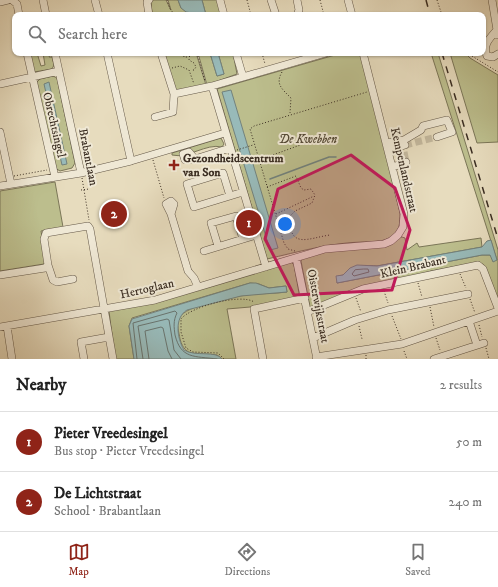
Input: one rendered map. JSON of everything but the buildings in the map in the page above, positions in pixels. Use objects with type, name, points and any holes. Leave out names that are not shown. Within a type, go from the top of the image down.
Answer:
[{"type":"street","points":[[0,2],[8,0]]},
{"type":"street","points":[[12,0],[17,4],[18,12]]},
{"type":"street","points":[[43,0],[45,12]]},
{"type":"street","points":[[95,0],[98,12]]},
{"type":"street","points":[[220,0],[223,12]]},
{"type":"street","points":[[271,0],[275,12]]},
{"type":"street","points":[[297,0],[298,12]]},
{"type":"street","points":[[348,0],[351,12]]},
{"type":"street","points":[[486,43],[497,32],[492,0]]},
{"type":"street","points":[[147,1],[149,12]]},
{"type":"street","points":[[486,54],[487,56],[493,57],[498,54]]},
{"type":"street","name":"Obrechtsingel","points":[[28,56],[55,177]]},
{"type":"street","name":"Brabantlaan","points":[[56,56],[81,172]]},
{"type":"street","points":[[108,56],[131,161]]},
{"type":"street","points":[[155,117],[173,112],[174,94],[162,56]]},
{"type":"street","points":[[237,56],[243,77]]},
{"type":"street","points":[[174,94],[209,87],[286,65],[308,56]]},
{"type":"street","name":"Kempenlandstraat","points":[[296,258],[325,250],[384,244],[391,241],[398,235],[403,227],[404,219],[393,167],[364,56]]},
{"type":"street","points":[[0,84],[59,71]]},
{"type":"street","points":[[209,87],[225,133],[233,149],[243,192],[266,267]]},
{"type":"street","points":[[388,147],[421,130],[423,126],[447,120],[452,132],[437,137]]},
{"type":"street","points":[[0,132],[11,180]]},
{"type":"street","points":[[0,186],[11,180],[55,177],[131,161],[225,133]]},
{"type":"street","points":[[388,147],[404,148]]},
{"type":"street","points":[[195,159],[233,149]]},
{"type":"street","points":[[393,167],[406,162]]},
{"type":"street","points":[[230,196],[223,173],[187,184],[194,208],[243,192]]},
{"type":"street","points":[[166,204],[170,201],[174,202],[171,214],[188,271],[194,278],[198,288]]},
{"type":"street","points":[[218,246],[211,223],[236,216],[242,239]]},
{"type":"street","points":[[73,279],[57,282],[53,280],[48,266],[44,239],[46,233],[88,226],[90,229],[113,359]]},
{"type":"street","points":[[204,250],[256,235]]},
{"type":"street","name":"Hertoglaan","points":[[4,327],[155,300],[296,258]]},
{"type":"street","name":"Oisterwijkstraat","points":[[296,258],[316,358]]},
{"type":"street","name":"Klein Brabant","points":[[308,312],[354,292],[417,276],[474,265],[481,266],[498,309],[469,322],[402,344],[316,358]]},
{"type":"street","points":[[0,275],[45,268],[48,266]]},
{"type":"street","points":[[313,338],[360,319],[388,310],[468,294]]},
{"type":"street","points":[[263,359],[254,309],[305,298]]},
{"type":"street","points":[[434,359],[480,344],[469,322]]},
{"type":"street","points":[[4,327],[12,359]]},
{"type":"street","points":[[84,359],[81,342],[109,337]]},
{"type":"path","points":[[167,0],[172,12]]},
{"type":"path","points":[[247,0],[250,12]]},
{"type":"path","points":[[320,0],[323,12]]},
{"type":"path","points":[[437,0],[441,12]]},
{"type":"path","points":[[167,71],[180,66],[189,70],[194,70],[196,66],[188,60],[189,56],[184,56]]},
{"type":"path","points":[[198,56],[209,87]]},
{"type":"path","points":[[263,56],[267,70]]},
{"type":"path","points":[[472,56],[498,72]]},
{"type":"path","points":[[286,65],[278,79],[279,84],[291,98],[290,114]]},
{"type":"path","points":[[189,70],[196,90]]},
{"type":"path","points":[[296,258],[294,251],[288,249],[284,243],[253,145],[250,132],[252,127],[290,114],[374,90]]},
{"type":"path","points":[[258,160],[303,144]]},
{"type":"path","points":[[233,149],[253,145]]},
{"type":"path","points":[[152,155],[166,204]]},
{"type":"path","points":[[11,180],[53,169]]},
{"type":"path","name":"Brabantlaan","points":[[81,172],[89,221],[88,226]]},
{"type":"path","points":[[267,187],[296,176],[301,188],[304,190],[310,189],[315,195]]},
{"type":"path","points":[[81,190],[89,188]]},
{"type":"path","points":[[275,214],[315,195]]},
{"type":"path","points":[[315,195],[312,203],[295,211],[289,217],[291,232],[294,237],[299,240],[330,235]]},
{"type":"path","points":[[417,276],[423,302]]},
{"type":"path","points":[[354,292],[360,319],[362,339]]},
{"type":"path","points":[[224,359],[218,353],[193,352],[186,348],[180,326],[181,319],[188,312],[240,298],[253,301],[256,308]]},
{"type":"path","points":[[402,344],[407,359]]},
{"type":"highlighted area","points":[[351,155],[395,188],[410,230],[392,290],[294,295],[265,239],[278,189]]},
{"type":"green space","points":[[166,0],[171,10],[168,0],[178,0],[181,8],[188,12],[152,12],[151,1]]},
{"type":"green space","points":[[202,0],[217,0],[221,12],[205,12]]},
{"type":"green space","points":[[30,56],[38,56],[41,66],[45,65],[44,56],[52,57],[54,65],[52,69],[34,72]]},
{"type":"green space","points":[[165,56],[197,56],[206,85],[176,93]]},
{"type":"green space","points":[[199,56],[211,56],[217,76],[224,74],[219,56],[234,56],[237,74],[207,85]]},
{"type":"green space","name":"De Kwebben","points":[[332,56],[363,56],[400,213],[400,223],[398,230],[394,235],[381,241],[325,246],[267,259],[217,89]]},
{"type":"green space","points":[[432,56],[439,56],[498,250],[498,302],[484,265],[479,262],[431,271],[310,307],[301,261],[302,259],[324,252],[347,250],[402,237],[405,238],[407,250],[417,243],[419,247],[481,238],[482,247],[377,266],[364,266],[344,275],[338,276],[337,283],[482,255],[490,255],[497,260]]},
{"type":"green space","points":[[451,56],[468,56],[498,75],[498,142],[477,143]]},
{"type":"green space","points":[[53,76],[57,78],[75,163],[72,168],[60,171],[55,168],[36,83],[40,79]]},
{"type":"green space","points":[[221,138],[224,144],[222,147],[210,147],[178,156],[172,155],[172,153]]},
{"type":"green space","points":[[55,182],[63,227],[41,231],[46,259],[44,264],[0,271],[0,191]]},
{"type":"green space","points":[[291,262],[294,265],[299,293],[296,298],[250,307],[227,309],[236,359],[222,359],[217,355],[194,354],[186,350],[180,339],[178,325],[179,318],[183,313],[190,309],[210,302],[247,295],[287,292],[286,286],[269,288],[259,284],[250,283],[132,318],[129,326],[134,359],[115,359],[109,311]]},
{"type":"water","points":[[178,0],[202,0],[205,12],[186,12],[181,8]]},
{"type":"water","points":[[211,56],[219,56],[224,74],[217,76]]},
{"type":"water","points":[[49,82],[67,164],[62,165],[44,84]]},
{"type":"water","points":[[231,90],[278,248],[270,250],[222,92]]},
{"type":"water","points":[[491,240],[497,260],[493,262],[490,255],[482,255],[337,283],[336,276],[343,275],[350,268],[357,265],[377,266],[482,247],[487,241]]},
{"type":"water","points":[[250,283],[256,283],[269,288],[286,286],[287,292],[241,296],[187,310],[180,318],[178,323],[178,334],[184,350],[194,353],[215,355],[222,359],[134,359],[129,326],[132,319]]},
{"type":"waterway","points":[[270,179],[329,157],[336,157]]},
{"type":"tunnel","points":[[405,145],[437,137]]},
{"type":"tunnel","points":[[404,152],[406,162]]},
{"type":"railway","points":[[426,0],[429,12]]},
{"type":"railway","points":[[443,56],[498,239]]},
{"type":"place","name":"Gezondheidscentrum van Son","points":[[174,165]]},
{"type":"place","name":"De Lichtstraat","points":[[114,214]]},
{"type":"place","name":"Pieter Vreedesingel","points":[[249,223]]}]
